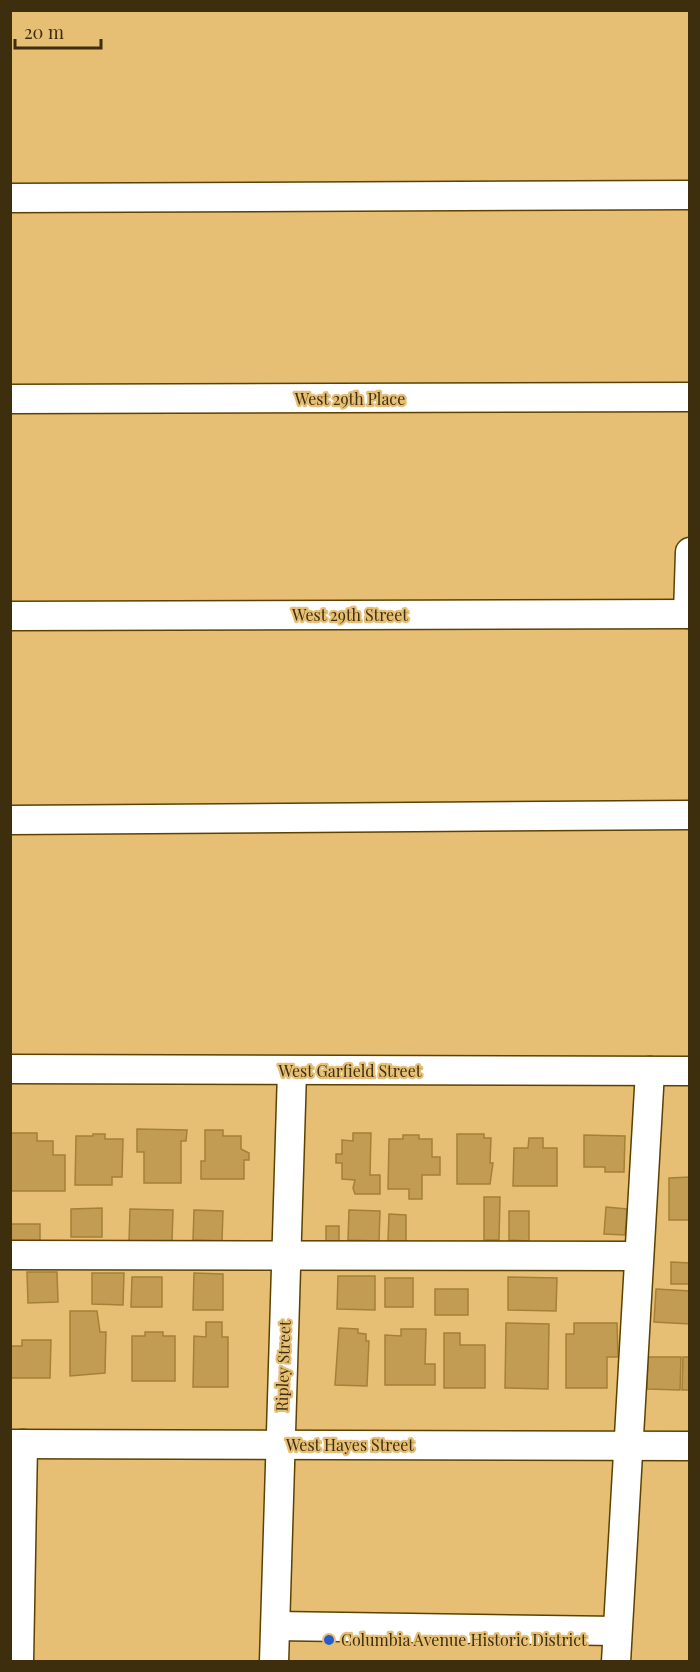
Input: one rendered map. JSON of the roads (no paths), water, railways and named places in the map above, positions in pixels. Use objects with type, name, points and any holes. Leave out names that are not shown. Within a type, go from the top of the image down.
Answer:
[{"type":"street","points":[[10,198],[690,195]]},
{"type":"street","name":"West 29th Place","points":[[10,399],[690,398]]},
{"type":"street","points":[[689,614],[690,552]]},
{"type":"street","name":"West 29th Street","points":[[10,616],[689,614]]},
{"type":"street","points":[[10,820],[690,815]]},
{"type":"street","name":"West Garfield Street","points":[[10,1069],[690,1071]]},
{"type":"street","name":"Ripley Street","points":[[274,1662],[292,1071]]},
{"type":"street","points":[[616,1662],[650,1071]]},
{"type":"street","points":[[10,1255],[286,1258],[639,1256]]},
{"type":"street","points":[[17,1444],[19,1662]]},
{"type":"street","name":"West Hayes Street","points":[[17,1444],[690,1446]]},
{"type":"street","points":[[276,1626],[617,1631]]},
{"type":"place","name":"Columbia Avenue Historic District","points":[[329,1640]]}]
